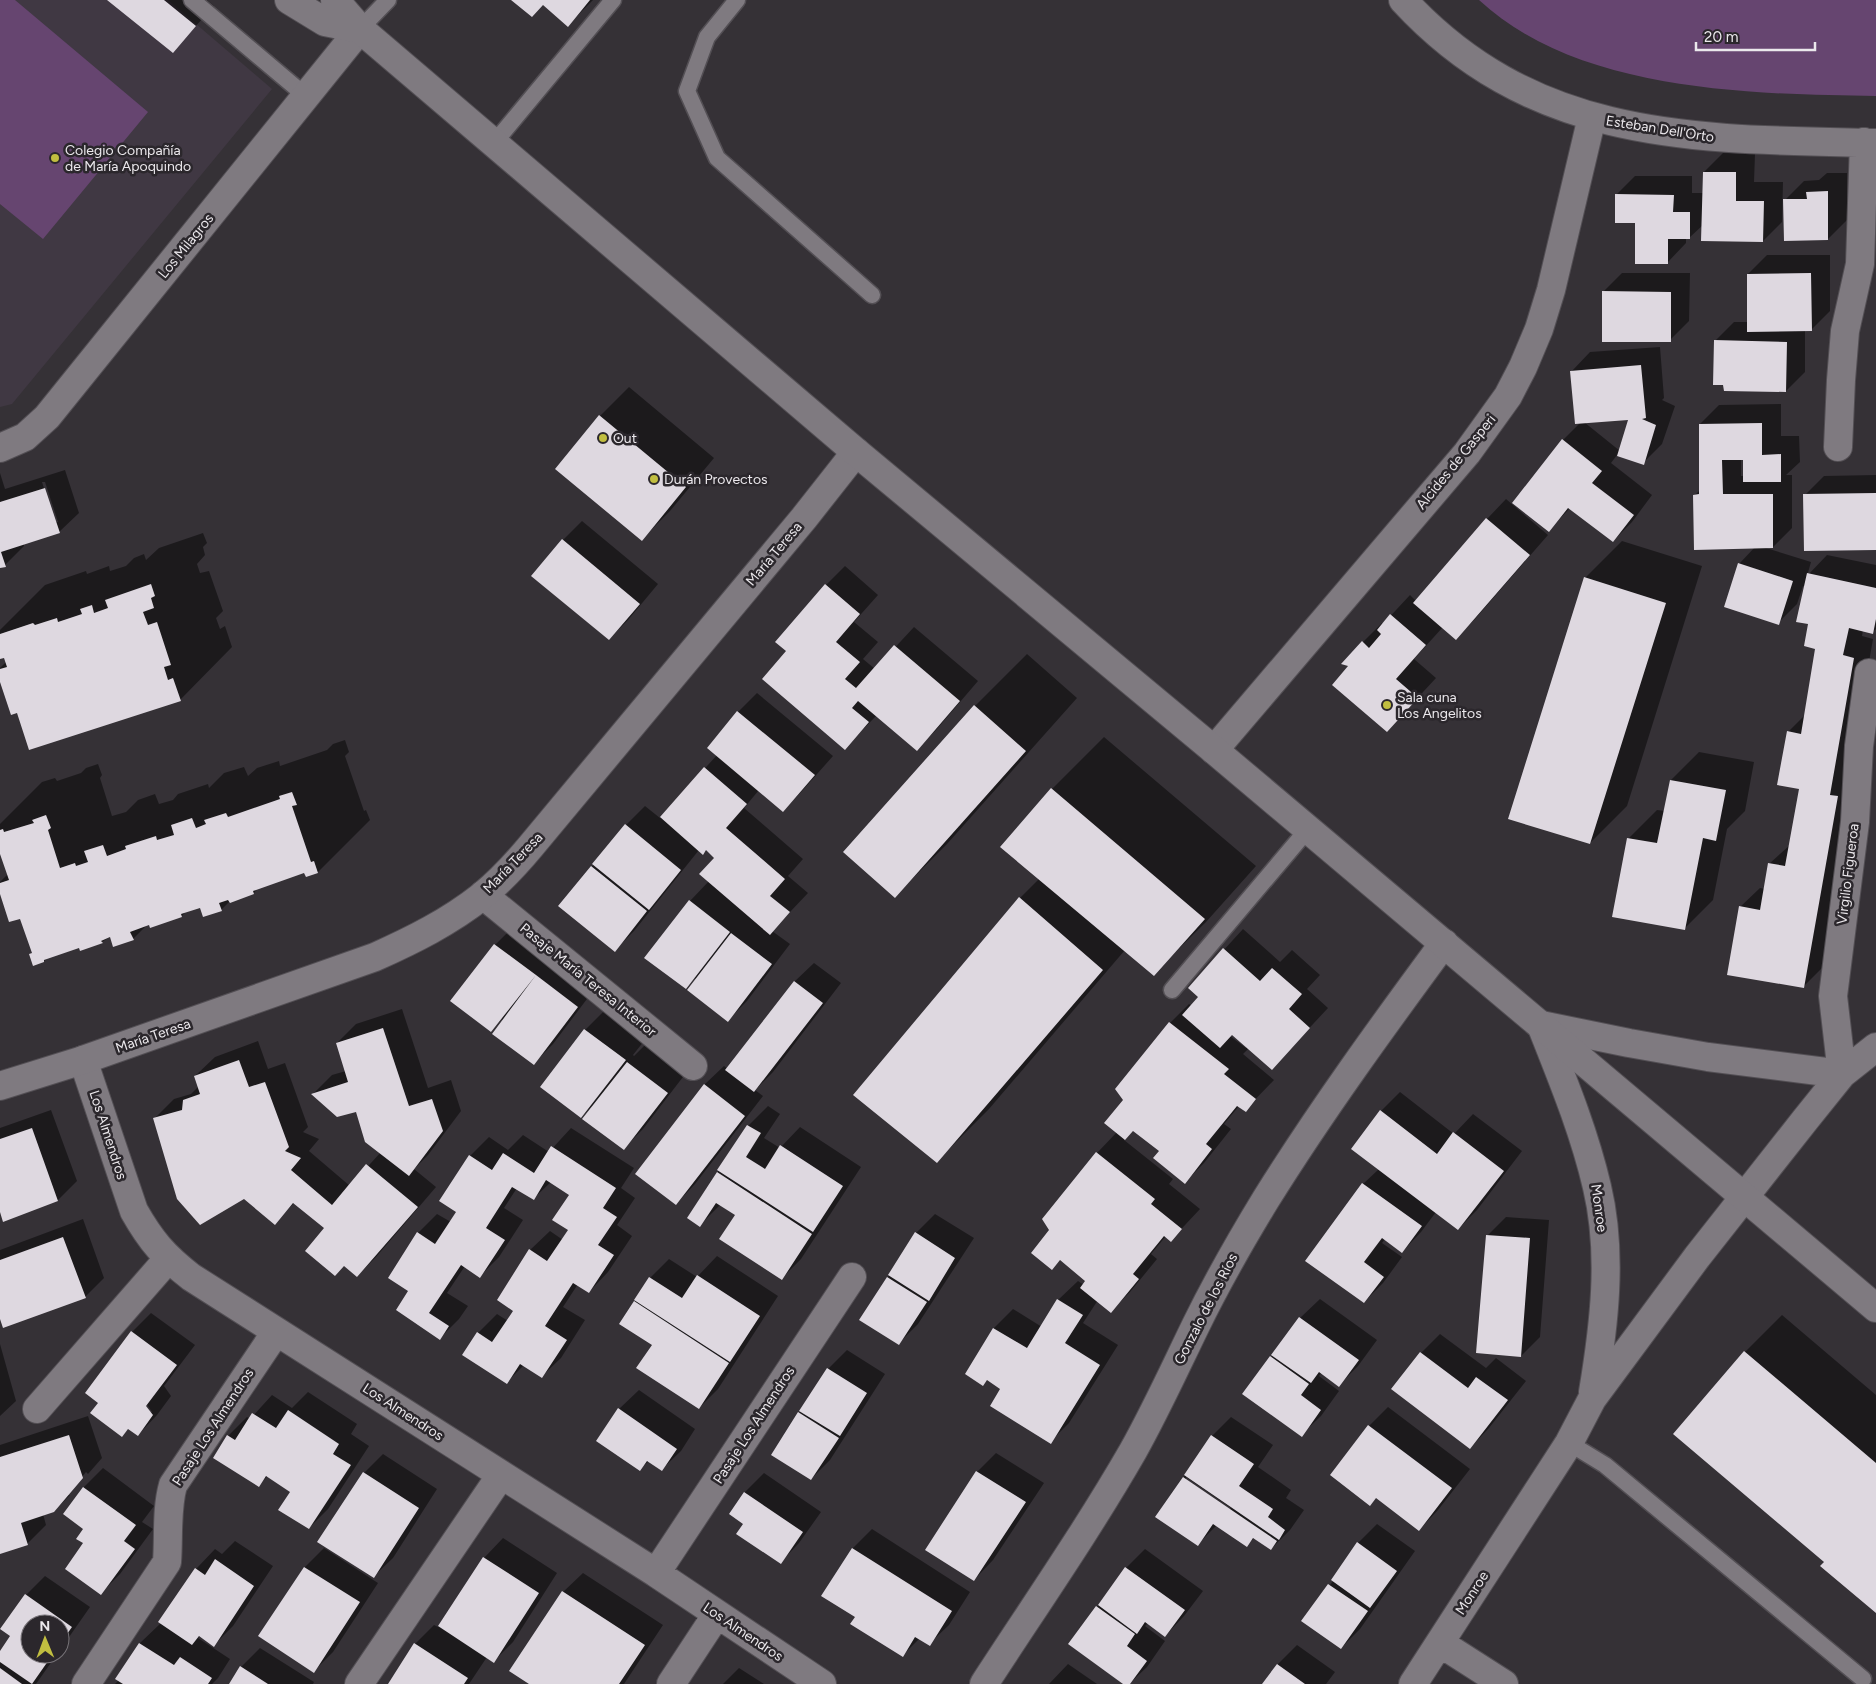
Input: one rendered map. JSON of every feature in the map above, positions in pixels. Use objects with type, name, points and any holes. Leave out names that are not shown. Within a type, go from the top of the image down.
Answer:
[{"type":"street","points":[[289,0],[325,22],[360,30]]},
{"type":"street","points":[[335,0],[360,30],[856,452],[1541,1024],[1876,1308]]},
{"type":"street","name":"Esteban Dell'Orto","points":[[1403,0],[1449,44],[1482,67],[1524,91],[1592,118],[1677,134],[1722,139],[1870,142],[1860,264],[1845,331],[1838,447]]},
{"type":"street","name":"Los Milagros","points":[[0,448],[25,437],[48,417],[360,30]]},
{"type":"street","name":"Alcides de Gasperi","points":[[1214,750],[1467,453],[1508,396],[1539,329],[1592,118]]},
{"type":"street","name":"María Teresa","points":[[0,1086],[83,1060],[375,957],[447,921],[483,895],[508,872],[531,846],[804,518],[856,452]]},
{"type":"street","name":"Virgilio Figueroa","points":[[1842,1074],[1833,996],[1855,822],[1859,746],[1869,673]]},
{"type":"street","name":"Pasaje María Teresa Interior","points":[[483,895],[693,1066]]},
{"type":"street","name":"Gonzalo de los Ríos","points":[[984,1684],[1132,1452],[1164,1394],[1210,1299],[1265,1201],[1305,1137],[1444,943]]},
{"type":"street","points":[[1541,1024],[1629,1044],[1708,1057],[1842,1074]]},
{"type":"street","name":"Monroe","points":[[1541,1024],[1578,1118],[1598,1188],[1605,1255],[1605,1292],[1601,1346],[1592,1399]]},
{"type":"street","points":[[1744,1196],[1842,1074],[1876,1047]]},
{"type":"street","name":"Los Almendros","points":[[83,1060],[124,1188],[146,1233],[168,1259],[191,1277],[276,1332],[656,1573],[822,1684]]},
{"type":"street","name":"Monroe","points":[[1413,1684],[1569,1443],[1592,1399],[1744,1196]]},
{"type":"street","points":[[37,1409],[168,1259]]},
{"type":"street","name":"Pasaje Los Almendros","points":[[656,1573],[852,1277]]},
{"type":"street","name":"Pasaje Los Almendros","points":[[86,1684],[167,1562],[169,1500],[173,1485],[276,1332]]},
{"type":"street","points":[[359,1684],[501,1475]]},
{"type":"street","points":[[671,1684],[717,1614]]},
{"type":"street","points":[[1440,1643],[1504,1684]]},
{"type":"lane","points":[[192,0],[307,97]]},
{"type":"lane","points":[[360,30],[388,0]]},
{"type":"lane","points":[[494,143],[612,0]]},
{"type":"lane","points":[[737,0],[707,37],[687,91],[717,158],[872,295]]},
{"type":"lane","points":[[1172,990],[1308,829]]},
{"type":"lane","points":[[1569,1443],[1605,1465],[1863,1679]]},
{"type":"shaded area","name":"Colegio Compañía de María Apoquindo","points":[[0,0],[168,0],[272,89],[12,404],[0,407]]},
{"type":"shaded area","name":"Colegio Compañía de María Apoquindo","points":[[0,0],[15,0],[148,112],[43,239],[0,204]]},
{"type":"shaded area","points":[[1479,0],[1876,0],[1876,96],[1774,93],[1721,89],[1667,82],[1615,70],[1565,54],[1519,30]]},
{"type":"building","points":[[107,0],[164,0],[196,26],[173,53]]},
{"type":"building","points":[[511,0],[590,0],[568,27],[543,5],[532,17]]},
{"type":"building","points":[[1703,172],[1736,172],[1736,201],[1764,201],[1763,242],[1701,241]]},
{"type":"building","points":[[1828,191],[1828,240],[1784,241],[1783,199],[1807,199],[1806,192]]},
{"type":"building","points":[[1615,194],[1674,195],[1673,212],[1690,212],[1690,239],[1668,239],[1668,264],[1635,264],[1635,223],[1615,223]]},
{"type":"building","points":[[1811,273],[1812,331],[1747,332],[1747,274]]},
{"type":"building","points":[[1602,291],[1671,292],[1671,342],[1602,342]]},
{"type":"building","points":[[1714,340],[1787,342],[1786,392],[1724,391],[1723,385],[1713,385]]},
{"type":"building","points":[[1641,365],[1646,418],[1642,419],[1656,425],[1644,465],[1617,456],[1628,420],[1575,424],[1570,371]]},
{"type":"building","points":[[599,415],[686,487],[642,541],[555,469]]},
{"type":"building","points":[[1762,423],[1762,455],[1781,454],[1781,482],[1743,482],[1743,460],[1722,460],[1723,494],[1773,494],[1773,548],[1694,550],[1693,495],[1699,494],[1699,424]]},
{"type":"building","points":[[1562,439],[1602,471],[1592,483],[1634,515],[1613,542],[1568,508],[1549,532],[1512,503]]},
{"type":"building","points":[[45,488],[60,533],[1,552],[6,567],[0,568],[0,502]]},
{"type":"building","points":[[1876,493],[1876,550],[1804,551],[1803,494]]},
{"type":"building","points":[[1486,518],[1530,555],[1456,640],[1413,603]]},
{"type":"building","points":[[562,539],[640,604],[609,640],[531,576]]},
{"type":"building","points":[[1738,563],[1793,581],[1779,625],[1724,607]]},
{"type":"building","points":[[1807,573],[1876,588],[1876,619],[1873,634],[1849,628],[1843,655],[1854,658],[1830,795],[1838,796],[1804,988],[1727,975],[1739,906],[1760,910],[1768,863],[1785,866],[1799,789],[1777,785],[1787,731],[1801,734],[1815,649],[1804,646],[1808,624],[1796,622]]},
{"type":"building","points":[[1584,577],[1666,603],[1590,844],[1508,819]]},
{"type":"building","points":[[151,584],[155,596],[151,598],[154,608],[143,612],[148,625],[157,622],[171,665],[164,667],[168,680],[173,678],[181,701],[29,750],[17,713],[11,715],[0,682],[0,669],[7,667],[4,658],[0,659],[0,634],[33,623],[35,625],[57,618],[58,622],[82,614],[80,609],[92,605],[94,613],[108,608],[105,600]]},
{"type":"building","points":[[825,584],[860,614],[836,642],[860,662],[845,679],[856,688],[894,645],[960,701],[917,751],[858,701],[852,708],[869,722],[845,750],[762,679],[786,651],[775,642]]},
{"type":"building","points":[[1390,614],[1426,645],[1396,679],[1418,698],[1387,732],[1332,685],[1348,666],[1341,664],[1362,641],[1369,648],[1381,634],[1377,630]]},
{"type":"building","points":[[974,705],[1026,751],[895,898],[843,852]]},
{"type":"building","points":[[737,711],[815,775],[783,812],[707,748]]},
{"type":"building","points":[[704,767],[747,804],[726,828],[785,879],[770,896],[790,912],[770,935],[699,874],[714,858],[706,850],[703,855],[660,817]]},
{"type":"building","points":[[1670,780],[1726,790],[1716,841],[1703,838],[1685,930],[1612,917],[1627,838],[1657,843]]},
{"type":"building","points":[[1051,788],[1205,919],[1154,976],[1000,847]]},
{"type":"building","points":[[292,792],[297,805],[292,806],[311,862],[314,861],[318,873],[306,877],[304,873],[253,891],[254,894],[230,903],[228,900],[219,903],[222,911],[203,917],[200,908],[181,914],[182,917],[150,928],[149,925],[130,932],[134,940],[113,947],[110,937],[101,941],[103,943],[80,951],[79,948],[44,960],[44,962],[33,966],[29,954],[32,953],[20,919],[9,922],[0,894],[0,883],[9,880],[0,854],[0,830],[3,829],[4,832],[34,823],[32,820],[46,815],[51,828],[48,830],[60,868],[75,863],[76,866],[88,862],[84,851],[103,845],[107,856],[126,849],[125,846],[156,836],[157,840],[174,835],[171,825],[192,818],[196,828],[206,824],[204,820],[226,813],[228,817],[280,799],[279,796]]},
{"type":"building","points":[[625,824],[681,870],[649,910],[592,864]]},
{"type":"building","points":[[591,866],[647,911],[615,952],[558,906]]},
{"type":"building","points":[[1019,897],[1103,970],[937,1163],[853,1095]]},
{"type":"building","points":[[689,900],[730,932],[686,989],[644,958]]},
{"type":"building","points":[[731,933],[772,964],[728,1022],[687,990]]},
{"type":"building","points":[[494,944],[536,975],[491,1032],[450,1001]]},
{"type":"building","points":[[1223,948],[1260,981],[1272,968],[1302,994],[1289,1009],[1310,1028],[1272,1070],[1232,1035],[1220,1048],[1182,1015],[1198,997],[1188,988]]},
{"type":"building","points":[[536,975],[578,1007],[534,1065],[492,1034]]},
{"type":"building","points":[[794,981],[823,1003],[754,1092],[725,1070]]},
{"type":"building","points":[[1169,1022],[1229,1069],[1224,1074],[1256,1099],[1246,1112],[1237,1106],[1206,1144],[1212,1149],[1185,1184],[1153,1158],[1159,1151],[1133,1131],[1125,1140],[1104,1123],[1123,1100],[1115,1089]]},
{"type":"building","points":[[383,1028],[409,1106],[432,1099],[443,1131],[409,1176],[365,1142],[356,1112],[337,1117],[311,1094],[348,1082],[336,1043]]},
{"type":"building","points":[[584,1029],[626,1060],[581,1118],[540,1087]]},
{"type":"building","points":[[239,1060],[249,1087],[265,1082],[289,1147],[285,1151],[301,1158],[291,1170],[332,1205],[366,1164],[418,1207],[357,1277],[344,1266],[335,1276],[305,1251],[324,1228],[293,1203],[275,1225],[244,1199],[200,1225],[177,1199],[153,1118],[182,1110],[183,1100],[200,1094],[194,1076]]},
{"type":"building","points":[[627,1062],[668,1093],[624,1150],[582,1119]]},
{"type":"building","points":[[704,1084],[745,1116],[676,1205],[635,1174]]},
{"type":"building","points":[[1380,1110],[1437,1154],[1453,1132],[1504,1171],[1458,1230],[1351,1149]]},
{"type":"building","points":[[747,1125],[761,1133],[746,1157],[765,1169],[780,1145],[843,1186],[813,1232],[717,1170]]},
{"type":"building","points":[[32,1128],[58,1201],[3,1222],[0,1212],[0,1139]]},
{"type":"building","points":[[551,1146],[616,1188],[603,1208],[617,1217],[598,1245],[614,1255],[589,1293],[573,1283],[545,1326],[567,1340],[542,1378],[520,1364],[507,1384],[462,1355],[477,1332],[492,1342],[513,1311],[497,1300],[529,1249],[547,1261],[568,1230],[552,1220],[569,1195],[546,1180],[534,1200],[512,1187],[486,1228],[505,1240],[480,1278],[461,1265],[429,1313],[449,1326],[440,1340],[396,1310],[408,1291],[388,1278],[417,1232],[435,1244],[456,1212],[439,1201],[469,1155],[492,1170],[503,1153],[534,1173]]},
{"type":"building","points":[[1096,1152],[1155,1199],[1151,1204],[1182,1229],[1171,1242],[1164,1236],[1133,1274],[1139,1279],[1111,1313],[1080,1288],[1085,1281],[1060,1260],[1052,1270],[1031,1253],[1049,1230],[1042,1219]]},
{"type":"building","points":[[717,1172],[812,1234],[782,1280],[719,1239],[735,1215],[716,1203],[700,1227],[687,1218]]},
{"type":"building","points":[[1362,1183],[1422,1226],[1402,1253],[1382,1238],[1364,1262],[1384,1277],[1364,1303],[1305,1261]]},
{"type":"building","points":[[915,1232],[955,1258],[929,1301],[888,1275]]},
{"type":"building","points":[[1486,1235],[1530,1238],[1521,1357],[1476,1353]]},
{"type":"building","points":[[63,1237],[86,1298],[3,1328],[0,1319],[0,1260]]},
{"type":"building","points":[[697,1275],[760,1316],[730,1362],[634,1300],[649,1277],[682,1298]]},
{"type":"building","points":[[887,1277],[927,1302],[899,1345],[859,1320]]},
{"type":"building","points":[[1057,1299],[1083,1315],[1065,1343],[1100,1365],[1051,1444],[990,1406],[1000,1389],[987,1380],[983,1386],[965,1374],[993,1328],[1027,1348]]},
{"type":"building","points":[[634,1301],[729,1363],[699,1409],[636,1368],[652,1345],[619,1324]]},
{"type":"building","points":[[1299,1317],[1359,1360],[1339,1387],[1319,1372],[1311,1383],[1271,1355]]},
{"type":"building","points":[[131,1331],[177,1365],[146,1406],[153,1415],[138,1436],[128,1429],[122,1437],[90,1413],[98,1403],[85,1393]]},
{"type":"building","points":[[1744,1351],[1876,1463],[1876,1613],[1820,1566],[1824,1562],[1673,1434]]},
{"type":"building","points":[[1420,1352],[1468,1388],[1476,1377],[1508,1400],[1470,1449],[1391,1389]]},
{"type":"building","points":[[1270,1356],[1309,1384],[1301,1395],[1321,1410],[1302,1437],[1242,1394]]},
{"type":"building","points":[[827,1368],[867,1393],[840,1436],[799,1411]]},
{"type":"building","points":[[618,1408],[677,1449],[662,1471],[647,1461],[640,1471],[596,1441]]},
{"type":"building","points":[[288,1410],[339,1444],[333,1454],[351,1465],[309,1529],[278,1510],[290,1492],[266,1476],[259,1487],[213,1458],[227,1435],[235,1440],[252,1413],[276,1428]]},
{"type":"building","points":[[798,1412],[839,1438],[811,1480],[771,1455]]},
{"type":"building","points":[[1368,1425],[1452,1488],[1419,1531],[1376,1498],[1370,1506],[1330,1475]]},
{"type":"building","points":[[69,1435],[83,1478],[54,1512],[21,1523],[28,1545],[0,1554],[0,1457]]},
{"type":"building","points":[[1211,1435],[1254,1464],[1239,1486],[1273,1509],[1268,1517],[1285,1530],[1279,1540],[1184,1475]]},
{"type":"building","points":[[976,1471],[1026,1502],[974,1581],[925,1550]]},
{"type":"building","points":[[363,1472],[419,1508],[374,1578],[317,1542]]},
{"type":"building","points":[[1183,1477],[1277,1541],[1271,1550],[1253,1538],[1247,1547],[1213,1524],[1198,1546],[1155,1517]]},
{"type":"building","points":[[83,1487],[136,1525],[124,1541],[135,1549],[101,1595],[65,1569],[83,1543],[76,1539],[83,1529],[63,1514]]},
{"type":"building","points":[[744,1492],[803,1532],[781,1564],[736,1534],[743,1524],[729,1514]]},
{"type":"building","points":[[1357,1542],[1397,1571],[1370,1608],[1331,1580]]},
{"type":"building","points":[[852,1548],[952,1611],[930,1646],[915,1637],[903,1657],[850,1624],[855,1617],[821,1596]]},
{"type":"building","points":[[483,1557],[539,1593],[494,1663],[438,1626]]},
{"type":"building","points":[[215,1559],[254,1586],[214,1647],[199,1636],[192,1645],[158,1622],[195,1568],[205,1575]]},
{"type":"building","points":[[304,1567],[360,1602],[314,1673],[258,1636]]},
{"type":"building","points":[[1125,1567],[1185,1610],[1165,1637],[1145,1622],[1137,1634],[1098,1605]]},
{"type":"building","points":[[1328,1584],[1368,1611],[1341,1649],[1301,1621]]},
{"type":"building","points":[[562,1591],[645,1645],[619,1684],[529,1684],[509,1671]]},
{"type":"building","points":[[25,1594],[53,1614],[20,1614],[20,1664],[46,1664],[32,1684],[0,1662],[0,1651],[10,1636],[0,1629]]},
{"type":"building","points":[[1096,1606],[1135,1634],[1127,1646],[1147,1661],[1130,1684],[1123,1684],[1068,1644]]},
{"type":"building","points":[[139,1643],[174,1665],[180,1657],[212,1678],[208,1684],[123,1684],[115,1679]]},
{"type":"building","points":[[414,1643],[468,1678],[464,1684],[388,1684]]},
{"type":"building","points":[[1277,1664],[1305,1684],[1262,1684]]},
{"type":"building","points":[[240,1666],[268,1684],[229,1684]]},
{"type":"building","points":[[0,1668],[22,1684],[0,1684]]},
{"type":"place","name":"Colegio Compañía de María Apoquindo","points":[[55,158]]},
{"type":"place","name":"Out","points":[[603,438]]},
{"type":"place","name":"Durán Provectos","points":[[654,479]]},
{"type":"place","name":"Sala cuna Los Angelitos","points":[[1387,705]]}]
